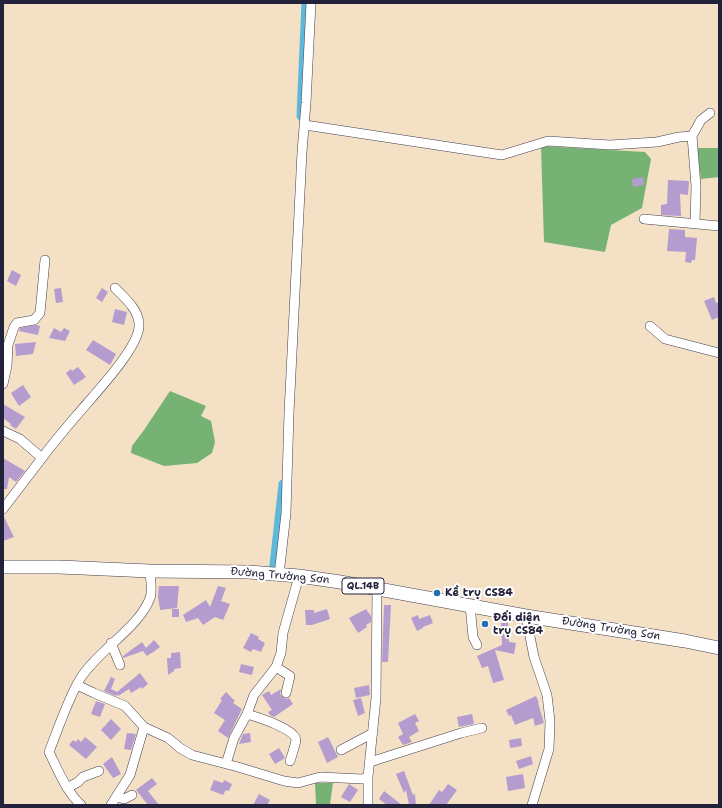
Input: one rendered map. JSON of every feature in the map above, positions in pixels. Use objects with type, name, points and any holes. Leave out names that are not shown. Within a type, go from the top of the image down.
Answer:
[{"type":"highway","name":"Đường Trường Sơn","points":[[3,567],[249,572],[299,576],[377,588],[526,616],[685,641],[719,648]]},
{"type":"street","points":[[279,575],[286,513],[290,405],[311,3]]},
{"type":"street","points":[[695,223],[696,186],[692,136],[701,120],[710,113]]},
{"type":"street","points":[[305,125],[502,155],[548,142],[610,145],[657,142],[679,137],[692,136]]},
{"type":"street","points":[[644,219],[719,226]]},
{"type":"street","points":[[3,384],[7,366],[8,345],[14,327],[19,322],[34,320],[40,313],[45,260]]},
{"type":"street","points":[[3,509],[42,458],[112,374],[136,339],[139,326],[137,315],[130,303],[116,288]]},
{"type":"street","points":[[650,326],[665,339],[719,353]]},
{"type":"street","points":[[3,431],[20,440],[42,458]]},
{"type":"street","points":[[81,805],[67,788],[49,752],[78,685],[85,673],[111,643],[137,620],[145,608],[151,596],[150,571]]},
{"type":"street","points":[[226,764],[234,738],[247,714],[254,695],[276,667],[282,653],[283,634],[299,576]]},
{"type":"street","points":[[368,805],[368,777],[376,698],[377,588]]},
{"type":"street","points":[[470,605],[473,637],[477,645]]},
{"type":"street","points":[[526,616],[534,657],[547,695],[550,722],[549,749],[532,805]]},
{"type":"street","points":[[111,643],[120,664]]},
{"type":"street","points":[[276,667],[290,676],[286,693]]},
{"type":"street","points":[[78,685],[125,706],[144,727],[168,738],[180,748],[192,755],[284,781],[298,783],[320,777],[362,779],[368,777]]},
{"type":"street","points":[[247,714],[277,725],[294,735],[296,739],[290,761]]},
{"type":"street","points":[[111,805],[130,775],[144,727]]},
{"type":"street","points":[[370,762],[461,733],[482,728]]},
{"type":"street","points":[[341,750],[373,733]]},
{"type":"street","points":[[67,788],[78,782],[83,777],[100,771]]},
{"type":"street","points":[[116,797],[124,799],[132,795]]},
{"type":"green space","points":[[541,146],[645,152],[651,159],[642,208],[611,225],[605,252],[544,242]]},
{"type":"green space","points":[[697,148],[719,148],[719,177],[701,179]]},
{"type":"green space","points":[[170,391],[206,406],[201,416],[211,421],[215,442],[212,453],[197,463],[164,466],[131,453],[132,446]]},
{"type":"green space","points":[[315,783],[333,783],[330,804],[334,805],[314,805],[316,804]]},
{"type":"building","points":[[643,177],[644,185],[633,187],[632,179]]},
{"type":"building","points":[[668,180],[689,181],[688,195],[680,194],[681,216],[661,215],[661,205],[667,204]]},
{"type":"building","points":[[669,229],[685,230],[685,237],[697,238],[695,260],[692,260],[691,263],[685,262],[686,252],[667,251]]},
{"type":"building","points":[[12,270],[21,275],[16,286],[7,281]]},
{"type":"building","points":[[61,288],[63,302],[56,303],[54,289]]},
{"type":"building","points":[[102,288],[108,292],[102,302],[96,298]]},
{"type":"building","points":[[714,297],[716,303],[719,302],[719,317],[712,320],[704,301]]},
{"type":"building","points":[[115,309],[127,312],[124,325],[112,322]]},
{"type":"building","points":[[36,325],[40,326],[38,335],[19,331],[20,328]]},
{"type":"building","points":[[54,328],[61,332],[64,328],[70,331],[65,341],[49,338]]},
{"type":"building","points":[[93,340],[116,354],[110,365],[86,350]]},
{"type":"building","points":[[36,342],[33,354],[16,356],[15,344]]},
{"type":"building","points":[[78,367],[86,377],[74,385],[66,373],[71,369],[72,371]]},
{"type":"building","points":[[23,385],[31,397],[19,406],[11,393]]},
{"type":"building","points":[[3,404],[25,417],[16,429],[3,418]]},
{"type":"building","points":[[3,458],[25,471],[16,482],[9,477],[7,489],[3,489]]},
{"type":"building","points":[[3,515],[14,537],[3,541]]},
{"type":"building","points":[[159,586],[179,586],[177,608],[160,610],[158,596]]},
{"type":"building","points":[[218,586],[226,588],[221,601],[230,604],[223,620],[215,617],[203,625],[198,618],[186,622],[183,615],[206,600],[210,607]]},
{"type":"building","points":[[384,605],[391,605],[388,662],[382,662]]},
{"type":"building","points":[[172,609],[179,609],[179,617],[172,617]]},
{"type":"building","points":[[327,609],[330,619],[312,625],[306,625],[305,610],[314,610],[314,613]]},
{"type":"building","points":[[366,609],[371,616],[371,622],[366,625],[367,627],[358,633],[349,618]]},
{"type":"building","points":[[418,615],[419,619],[430,615],[433,623],[417,631],[411,618]]},
{"type":"building","points":[[508,622],[509,642],[516,643],[514,654],[495,650],[504,680],[493,683],[488,666],[482,668],[477,656],[502,645],[501,623]]},
{"type":"building","points":[[251,633],[259,637],[258,639],[265,643],[261,652],[253,649],[251,652],[243,648]]},
{"type":"building","points":[[154,640],[160,647],[147,656],[143,651],[123,658],[123,656],[142,642],[146,648]]},
{"type":"building","points":[[180,652],[181,668],[174,669],[174,671],[168,675],[167,658],[171,658],[171,653]]},
{"type":"building","points":[[241,664],[254,667],[252,675],[239,672]]},
{"type":"building","points":[[140,673],[148,684],[142,689],[141,687],[131,693],[129,689],[118,696],[117,694],[116,696],[104,691],[111,677],[115,679],[111,689],[117,692]]},
{"type":"building","points":[[369,685],[370,695],[356,698],[354,688]]},
{"type":"building","points":[[281,689],[280,694],[282,697],[287,699],[289,698],[293,704],[274,717],[268,712],[272,710],[262,695],[269,691],[271,695]]},
{"type":"building","points":[[226,692],[235,701],[233,703],[242,709],[228,738],[218,731],[225,720],[214,713],[222,700],[220,699]]},
{"type":"building","points":[[536,696],[544,723],[535,726],[533,718],[515,725],[511,715],[509,716],[506,710]]},
{"type":"building","points":[[361,698],[365,713],[358,716],[353,700]]},
{"type":"building","points":[[96,701],[105,704],[100,717],[91,714]]},
{"type":"building","points":[[415,714],[419,721],[415,723],[419,731],[409,737],[412,742],[403,745],[398,737],[403,734],[398,723]]},
{"type":"building","points":[[472,714],[474,724],[459,727],[457,717]]},
{"type":"building","points":[[111,719],[121,729],[111,740],[101,730]]},
{"type":"building","points":[[127,733],[136,734],[131,750],[124,749]]},
{"type":"building","points":[[250,733],[251,742],[239,744],[243,734]]},
{"type":"building","points":[[85,737],[97,747],[86,759],[69,745],[73,740],[76,742],[78,739],[81,742]]},
{"type":"building","points":[[328,737],[338,757],[327,763],[318,742]]},
{"type":"building","points":[[521,738],[522,746],[510,748],[509,740]]},
{"type":"building","points":[[279,748],[285,758],[275,764],[269,754]]},
{"type":"building","points":[[531,756],[533,764],[519,769],[516,761]]},
{"type":"building","points":[[112,757],[121,774],[113,778],[103,764]]},
{"type":"building","points":[[404,771],[413,795],[415,794],[416,805],[409,805],[406,790],[404,793],[396,774]]},
{"type":"building","points":[[523,774],[525,788],[508,791],[506,777]]},
{"type":"building","points":[[152,778],[157,784],[148,791],[159,805],[148,805],[136,790]]},
{"type":"building","points":[[214,780],[223,783],[224,780],[232,784],[229,791],[226,790],[223,795],[210,790]]},
{"type":"building","points":[[349,784],[358,790],[350,802],[341,797]]},
{"type":"building","points":[[448,784],[457,790],[446,805],[429,805],[439,790],[442,792]]},
{"type":"building","points":[[384,791],[402,805],[387,805],[379,799]]},
{"type":"building","points":[[259,794],[270,800],[267,805],[253,805]]},
{"type":"waterway","points":[[301,116],[306,3]]},
{"type":"waterway","points":[[273,574],[283,484]]},
{"type":"place","name":"Kề trụ CS84","points":[[437,593]]},
{"type":"place","name":"Đối diện trụ CS84","points":[[485,624]]}]
